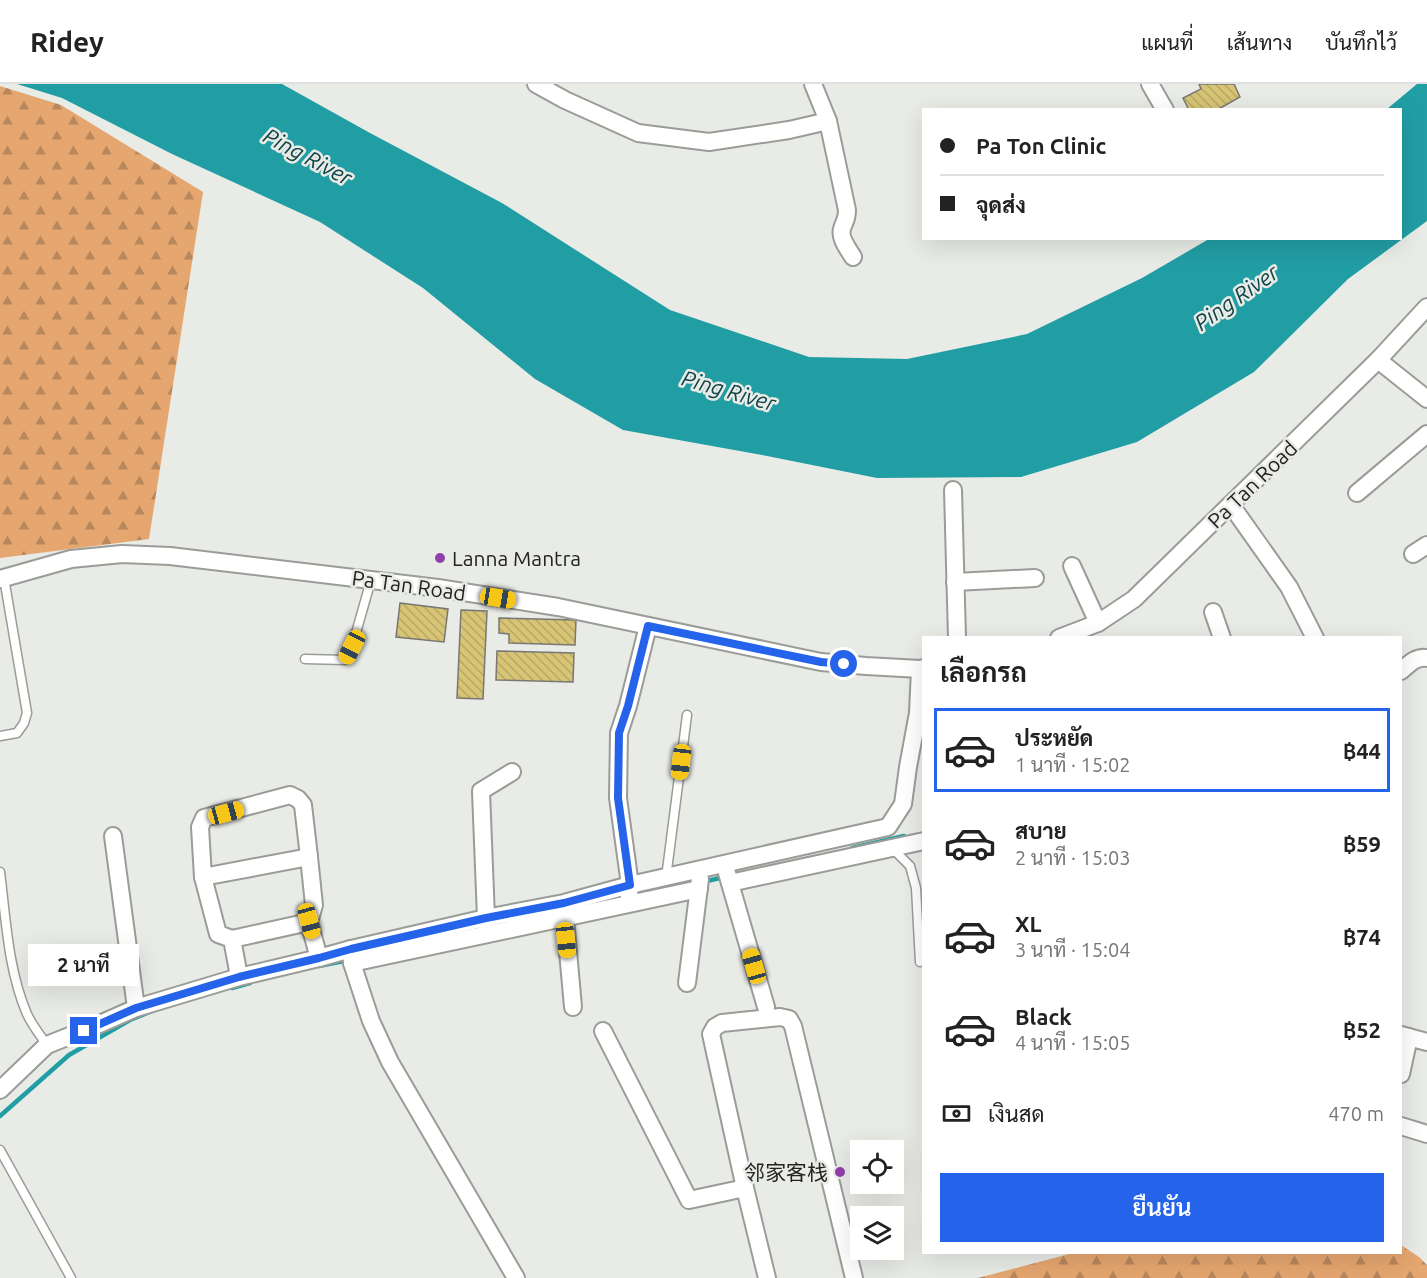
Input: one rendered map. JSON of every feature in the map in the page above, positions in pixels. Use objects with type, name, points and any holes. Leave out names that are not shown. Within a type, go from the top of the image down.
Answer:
[{"type":"street","points":[[536,84],[638,134],[709,142],[789,130],[828,121]]},
{"type":"street","points":[[813,84],[828,121],[847,210],[842,235],[853,257]]},
{"type":"street","points":[[1150,84],[1164,108]]},
{"type":"street","name":"Pa Tan Road","points":[[1064,636],[1098,623],[1134,599],[1378,360],[1427,307]]},
{"type":"street","points":[[1378,360],[1427,399]]},
{"type":"street","points":[[1357,493],[1427,434]]},
{"type":"street","points":[[952,490],[957,636]]},
{"type":"street","points":[[1231,505],[1289,587],[1314,636]]},
{"type":"street","name":"Pa Tan Road","points":[[2,578],[71,558],[122,554],[170,556],[438,588],[558,607],[821,662],[922,668]]},
{"type":"street","points":[[1072,566],[1098,623]]},
{"type":"street","points":[[956,582],[1035,578]]},
{"type":"street","points":[[1213,612],[1221,636]]},
{"type":"street","points":[[628,904],[630,885],[618,798],[619,733],[648,626]]},
{"type":"street","points":[[1402,670],[1422,655]]},
{"type":"street","points":[[564,910],[630,885],[888,827],[903,804],[908,768],[921,715],[922,668]]},
{"type":"street","points":[[488,926],[481,791],[512,772]]},
{"type":"street","points":[[309,921],[232,939],[218,934],[203,877],[200,827],[204,818],[290,795],[298,799],[303,806],[314,905],[309,921],[319,958]]},
{"type":"street","points":[[888,827],[893,849]]},
{"type":"street","points":[[113,836],[136,1008]]},
{"type":"street","points":[[730,883],[922,842]]},
{"type":"street","points":[[786,850],[791,870]]},
{"type":"street","points":[[203,877],[309,857]]},
{"type":"street","points":[[726,864],[766,1007]]},
{"type":"street","points":[[687,983],[702,870]]},
{"type":"street","points":[[0,1090],[47,1045],[136,1008],[239,977],[319,958],[351,956],[564,910],[628,904],[699,889]]},
{"type":"street","points":[[564,910],[573,1007]]},
{"type":"street","points":[[232,939],[238,971]]},
{"type":"street","points":[[351,956],[371,1021],[390,1062],[516,1278]]},
{"type":"street","points":[[767,1278],[711,1034],[715,1027],[722,1023],[780,1017],[789,1019],[793,1026],[854,1278]]},
{"type":"street","points":[[603,1031],[688,1200],[745,1188]]},
{"type":"street","points":[[1402,1064],[1405,1036],[1427,1042]]},
{"type":"street","points":[[1402,1126],[1427,1134]]},
{"type":"lane","points":[[0,736],[17,734],[27,713],[2,578]]},
{"type":"lane","points":[[305,659],[346,660],[352,647],[371,580]]},
{"type":"lane","points":[[666,878],[687,715]]},
{"type":"lane","points":[[893,849],[910,866],[916,888],[920,962]]},
{"type":"lane","points":[[0,872],[17,987],[28,1016],[47,1045]]},
{"type":"lane","points":[[0,1150],[71,1278]]},
{"type":"green space","points":[[0,86],[61,105],[203,192],[149,539],[0,558]]},
{"type":"green space","points":[[1402,1246],[1427,1265],[1427,1278],[978,1278],[1069,1254],[1402,1254]]},
{"type":"water","name":"Ping River","points":[[17,84],[282,84],[502,203],[670,310],[809,357],[907,359],[1027,334],[1142,278],[1207,240],[1401,240],[1348,279],[1254,372],[1137,442],[1021,477],[877,478],[623,430],[535,379],[423,288],[320,222],[172,154],[62,98]]},
{"type":"water","points":[[1417,84],[1427,84],[1427,221],[1402,239],[1402,108],[1388,108]]},
{"type":"building","points":[[1199,84],[1234,84],[1240,97],[1221,108],[1188,108],[1183,98],[1201,89]]},
{"type":"building","points":[[400,603],[448,609],[444,642],[396,637]]},
{"type":"building","points":[[461,610],[487,611],[483,699],[457,698]]},
{"type":"building","points":[[499,618],[576,620],[575,645],[509,643],[509,634],[499,633]]},
{"type":"building","points":[[497,651],[574,653],[573,682],[496,680]]},
{"type":"waterway","points":[[852,848],[904,836]]},
{"type":"waterway","points":[[703,882],[724,877]]},
{"type":"waterway","points":[[319,966],[349,960]]},
{"type":"waterway","points":[[232,988],[250,983]]},
{"type":"waterway","points":[[0,1116],[69,1055],[130,1020],[152,1011]]},
{"type":"place","name":"Lanna Mantra","points":[[440,558]]},
{"type":"place","name":"邻家客栈","points":[[840,1172]]},
{"type":"route","points":[[84,1031],[136,1008],[239,977],[486,918],[564,903],[630,885],[618,798],[619,733],[648,626],[821,662],[844,664]]}]
